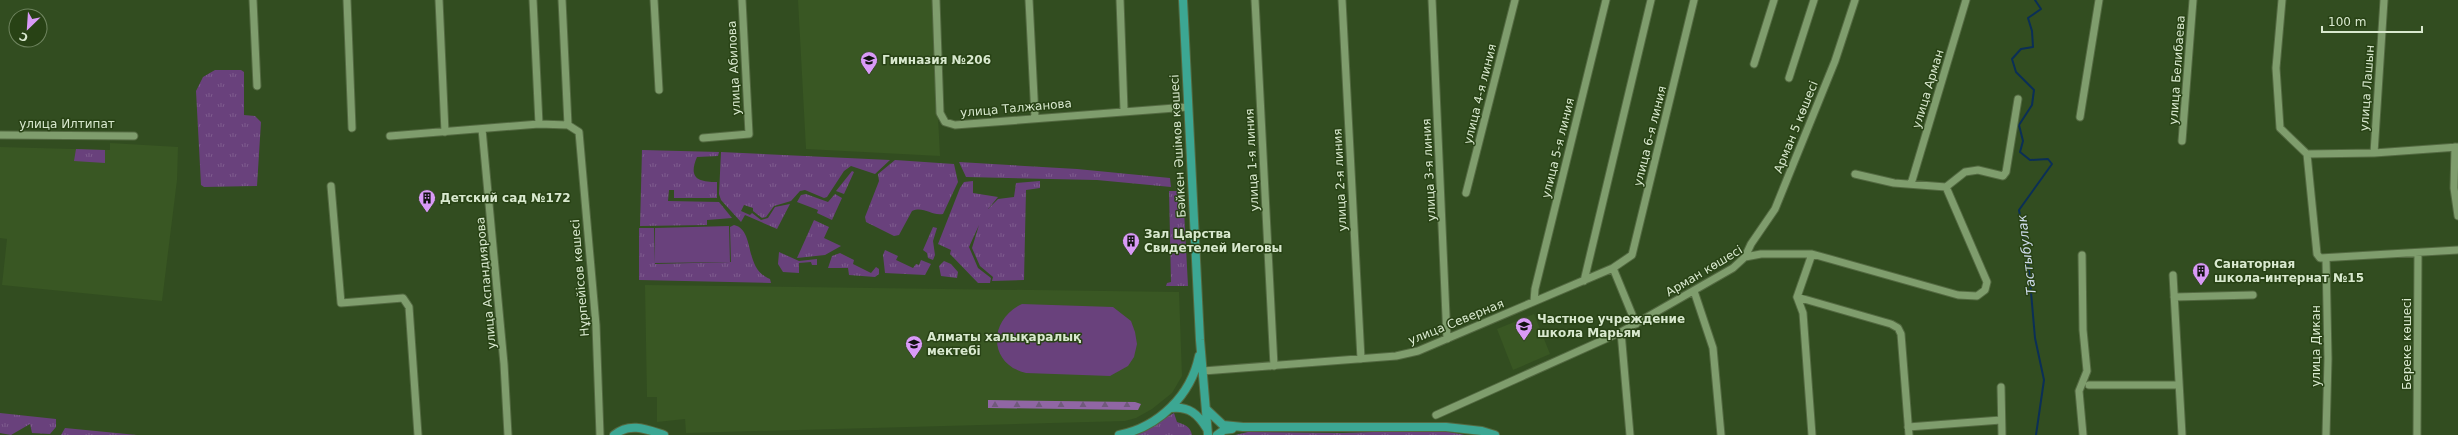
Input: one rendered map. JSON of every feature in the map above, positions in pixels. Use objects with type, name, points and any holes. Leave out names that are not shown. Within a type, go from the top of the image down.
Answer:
[{"type":"main road","name":"Бәйкен Әшімов көшесі","points":[[1182,0],[1201,348],[1208,432]]},
{"type":"main road","points":[[1119,435],[1140,427],[1171,408],[1193,376],[1201,348]]},
{"type":"main road","points":[[1171,408],[1188,409],[1202,421],[1208,432]]},
{"type":"main road","points":[[1206,410],[1223,425],[1243,427],[1446,427],[1494,435]]},
{"type":"main road","points":[[614,435],[628,427],[643,429],[664,435]]},
{"type":"main road","points":[[1218,435],[1224,430],[1243,427]]},
{"type":"main road","points":[[628,435],[643,429]]},
{"type":"street","points":[[253,0],[257,86]]},
{"type":"street","points":[[347,0],[352,128]]},
{"type":"street","points":[[439,0],[445,132]]},
{"type":"street","points":[[533,0],[539,124]]},
{"type":"street","points":[[390,136],[539,124],[568,125],[562,0]]},
{"type":"street","points":[[654,0],[659,90]]},
{"type":"street","name":"улица Абилова","points":[[703,138],[749,134],[742,0]]},
{"type":"street","name":"улица Талжанова","points":[[936,0],[940,113],[945,122],[955,125],[1124,110],[1188,107]]},
{"type":"street","points":[[1030,0],[1035,117]]},
{"type":"street","points":[[1120,0],[1124,110]]},
{"type":"street","name":"улица 1-я линия","points":[[1255,0],[1274,366]]},
{"type":"street","name":"улица 2-я линия","points":[[1342,0],[1361,359]]},
{"type":"street","name":"улица 3-я линия","points":[[1432,0],[1447,339]]},
{"type":"street","name":"улица 4-я линия","points":[[1466,193],[1515,0]]},
{"type":"street","name":"улица 5-я линия","points":[[1534,302],[1535,289],[1606,0]]},
{"type":"street","points":[[1584,281],[1651,0]]},
{"type":"street","name":"улица 6-я линия","points":[[1614,268],[1632,255],[1694,0]]},
{"type":"street","points":[[1754,64],[1774,0]]},
{"type":"street","points":[[1789,78],[1814,0]]},
{"type":"street","name":"Арман 5 көшесі","points":[[1745,257],[1751,244],[1775,209],[1835,61],[1855,0]]},
{"type":"street","name":"улица Арман","points":[[1911,184],[1966,0]]},
{"type":"street","points":[[2080,117],[2099,0]]},
{"type":"street","name":"улица Белибаева","points":[[2182,141],[2193,0]]},
{"type":"street","points":[[2282,0],[2276,68],[2280,128],[2307,154],[2317,254],[2320,258],[2326,258],[2458,250]]},
{"type":"street","name":"улица Лашын","points":[[2374,153],[2384,0]]},
{"type":"street","points":[[1855,174],[1911,184],[1946,187],[1965,172],[1978,170],[2003,176],[2006,172],[2018,99]]},
{"type":"street","name":"Нұрпейісов көшесі","points":[[568,125],[579,132],[596,325],[600,435]]},
{"type":"street","name":"улица Аспандиярова","points":[[482,129],[504,364],[508,435]]},
{"type":"street","name":"улица Илтипат","points":[[0,134],[134,136]]},
{"type":"street","points":[[2307,154],[2374,153],[2456,147],[2454,188],[2458,216]]},
{"type":"street","points":[[331,186],[341,303],[403,298],[409,307],[418,435]]},
{"type":"street","name":"Арман көшесі","points":[[1436,415],[1621,332],[1733,268],[1745,257],[1761,254],[1812,254],[1958,295],[1977,296],[1985,290],[1987,282],[1946,187]]},
{"type":"street","name":"Береке көшесі","points":[[2417,435],[2418,253]]},
{"type":"street","points":[[1812,254],[1797,297],[1803,313],[1812,435]]},
{"type":"street","points":[[2082,255],[2083,330],[2086,371],[2079,391],[2083,435]]},
{"type":"street","name":"улица Дикан","points":[[2326,258],[2328,359],[2326,435]]},
{"type":"street","points":[[1614,268],[1636,324]]},
{"type":"street","name":"улица Северная","points":[[1203,371],[1396,356],[1418,351],[1614,268]]},
{"type":"street","points":[[2173,275],[2182,435]]},
{"type":"street","points":[[1694,291],[1713,348],[1721,435]]},
{"type":"street","points":[[2174,298],[2253,295]]},
{"type":"street","points":[[1797,297],[1891,324],[1898,328],[1901,334],[1908,431],[2002,420]]},
{"type":"street","points":[[1621,332],[1630,435]]},
{"type":"street","points":[[2089,385],[2179,384]]},
{"type":"street","points":[[2001,387],[2002,435]]},
{"type":"shaded area","name":"Гимназия №206","points":[[798,0],[932,0],[940,156],[806,149]]},
{"type":"shaded area","points":[[110,143],[178,147],[177,180],[162,301],[2,285],[7,239],[0,238],[0,147],[110,150]]},
{"type":"shaded area","name":"Алматы халықаралық мектебі","points":[[645,285],[1179,292],[1182,376],[1172,393],[1152,409],[1136,418],[1125,421],[686,433],[685,419],[657,422],[657,397],[647,397]]},
{"type":"shaded area","name":"Частное учреждение школа Марьям","points":[[1534,314],[1550,354],[1513,370],[1497,329]]},
{"type":"green space","points":[[215,70],[241,70],[244,72],[244,115],[255,116],[261,122],[257,186],[204,187],[201,185],[196,91],[203,77]]},
{"type":"green space","points":[[76,149],[105,150],[105,163],[74,161]]},
{"type":"green space","points":[[642,150],[719,152],[718,156],[697,157],[694,164],[694,174],[696,177],[700,180],[717,182],[717,198],[674,198],[674,190],[669,190],[668,201],[719,202],[732,218],[707,220],[707,225],[640,226]]},
{"type":"green space","points":[[721,152],[890,160],[875,174],[851,166],[844,171],[827,197],[824,198],[805,190],[800,191],[791,201],[774,206],[766,217],[762,218],[753,211],[753,208],[744,205],[741,211],[750,215],[752,213],[761,220],[768,218],[775,207],[790,204],[777,229],[745,215],[741,222],[721,200],[719,194]]},
{"type":"green space","points":[[895,160],[954,164],[958,182],[943,214],[935,214],[924,210],[912,211],[899,235],[894,236],[866,222],[865,217],[879,181],[878,174]]},
{"type":"green space","points":[[959,162],[1077,169],[1170,178],[1171,187],[1097,180],[966,177]]},
{"type":"green space","points":[[852,171],[854,172],[844,194],[836,191]]},
{"type":"green space","points":[[973,181],[973,193],[998,197],[988,209],[998,199],[1014,197],[1016,183],[1040,181],[1040,188],[1026,190],[1024,280],[992,281],[993,277],[980,266],[972,248],[979,225],[969,247],[978,268],[991,278],[990,283],[978,283],[950,254],[951,250],[938,244],[960,188],[964,182]]},
{"type":"green space","points":[[1169,191],[1183,191],[1188,286],[1166,286],[1167,283],[1171,282]]},
{"type":"green space","points":[[806,194],[828,202],[835,194],[842,198],[832,220],[817,213],[818,210],[797,202],[801,195]]},
{"type":"green space","points":[[814,220],[829,227],[824,238],[841,246],[825,255],[797,258]]},
{"type":"green space","points":[[734,225],[741,228],[745,234],[756,267],[762,274],[770,279],[771,283],[639,280],[639,228],[654,228],[655,264],[731,262],[730,227]]},
{"type":"green space","points":[[729,226],[730,262],[655,263],[655,228]]},
{"type":"green space","points":[[933,227],[937,228],[933,241],[935,255],[933,260],[928,258],[927,253],[923,250]]},
{"type":"green space","points":[[885,250],[898,256],[896,260],[913,268],[916,264],[919,265],[921,260],[931,264],[925,275],[885,273],[883,255]]},
{"type":"green space","points":[[779,252],[799,261],[817,259],[817,265],[812,265],[811,262],[799,263],[799,273],[783,272],[778,264]]},
{"type":"green space","points":[[840,253],[854,260],[853,264],[871,273],[876,267],[879,269],[879,274],[875,277],[849,275],[848,268],[828,268],[832,256]]},
{"type":"green space","points":[[944,261],[951,264],[958,272],[957,278],[941,276],[939,266]]},
{"type":"green space","points":[[1022,304],[1113,307],[1131,321],[1137,344],[1134,357],[1128,366],[1110,376],[1026,373],[1014,368],[1005,361],[999,351],[997,341],[998,330],[1003,320],[1011,311]]},
{"type":"green space","points":[[988,400],[1135,402],[1141,404],[1138,410],[988,408]]},
{"type":"green space","points":[[0,413],[56,419],[56,427],[50,434],[32,433],[30,424],[11,435],[0,433]]},
{"type":"green space","points":[[1174,413],[1177,422],[1185,425],[1192,435],[1136,435]]},
{"type":"green space","points":[[65,428],[137,435],[61,435]]},
{"type":"green space","points":[[1438,430],[1465,435],[1235,435],[1248,432],[1342,433]]},
{"type":"waterway","name":"Тастыбулак","points":[[2035,0],[2041,9],[2028,18],[2032,31],[2033,47],[2021,49],[2012,59],[2016,72],[2034,90],[2032,105],[2019,125],[2023,141],[2020,152],[2030,160],[2048,159],[2052,164],[2019,210],[2029,269],[2035,338],[2044,380],[2036,435]]},
{"type":"place","name":"Гимназия №206","points":[[869,75]]},
{"type":"place","name":"Детский сад №172","points":[[427,213]]},
{"type":"place","name":"Зал Царства Свидетелей Иеговы","points":[[1131,256]]},
{"type":"place","name":"Санаторная школа-интернат №15","points":[[2201,286]]},
{"type":"place","name":"Частное учреждение школа Марьям","points":[[1524,341]]},
{"type":"place","name":"Алматы халықаралық мектебі","points":[[914,359]]}]
